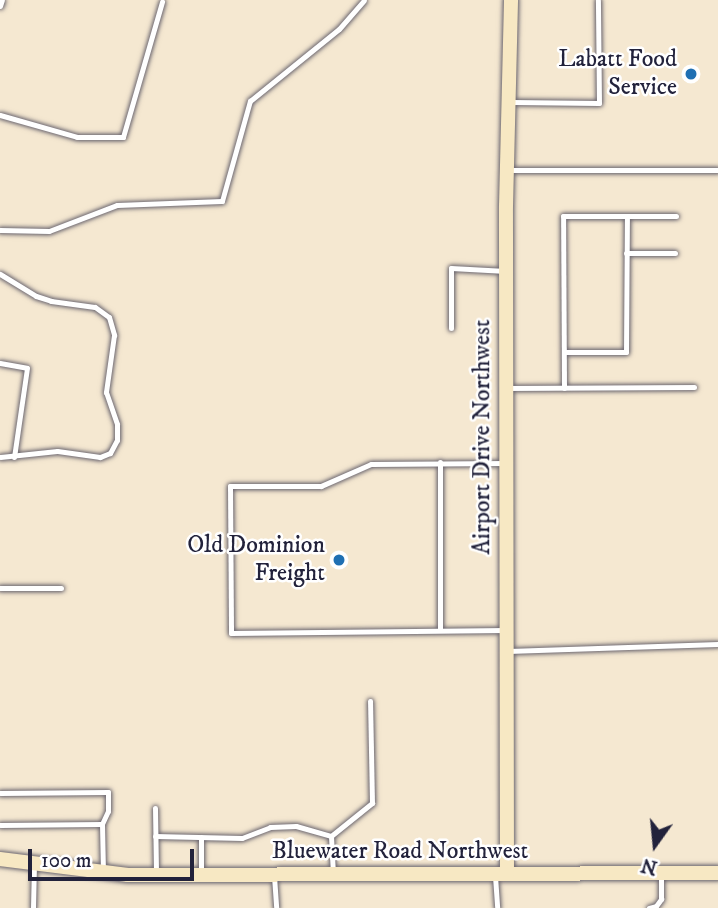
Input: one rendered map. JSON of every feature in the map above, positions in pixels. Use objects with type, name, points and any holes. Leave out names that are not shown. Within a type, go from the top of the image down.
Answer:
[{"type":"street","name":"Airport Drive Northwest","points":[[501,874],[506,651],[506,271],[511,0]]},
{"type":"street","name":"Bluewater Road Northwest","points":[[0,859],[103,873],[201,876],[718,873]]},
{"type":"lane","points":[[0,6],[2,0]]},
{"type":"lane","points":[[0,115],[77,136],[123,137],[163,1],[155,0]]},
{"type":"lane","points":[[0,230],[49,231],[117,205],[222,201],[250,101],[339,29],[364,0]]},
{"type":"lane","points":[[509,102],[599,103],[598,0]]},
{"type":"lane","points":[[507,170],[718,170]]},
{"type":"lane","points":[[564,388],[563,216],[676,216]]},
{"type":"lane","points":[[564,352],[626,352],[626,216]]},
{"type":"lane","points":[[626,253],[675,253]]},
{"type":"lane","points":[[451,328],[451,268],[506,271]]},
{"type":"lane","points":[[0,274],[36,296],[51,301],[95,307],[109,317],[114,335],[106,392],[117,424],[117,440],[110,453],[100,457],[42,452],[0,457]]},
{"type":"lane","points":[[0,363],[27,368],[14,457]]},
{"type":"lane","points":[[506,388],[694,387]]},
{"type":"lane","points":[[439,462],[440,630]]},
{"type":"lane","points":[[506,463],[371,464],[321,486],[230,486],[231,633],[506,630]]},
{"type":"lane","points":[[0,588],[61,588]]},
{"type":"lane","points":[[506,651],[718,644]]},
{"type":"lane","points":[[331,836],[372,803],[370,701]]},
{"type":"lane","points":[[0,793],[108,792],[108,811],[102,824],[103,873]]},
{"type":"lane","points":[[155,808],[156,875]]},
{"type":"lane","points":[[0,824],[102,824]]},
{"type":"lane","points":[[155,836],[242,838],[270,827],[296,826],[331,836]]},
{"type":"lane","points":[[331,836],[333,874]]},
{"type":"lane","points":[[201,837],[201,876]]},
{"type":"lane","points":[[33,908],[34,865]]},
{"type":"lane","points":[[497,908],[501,874]]},
{"type":"lane","points":[[649,908],[656,906],[661,899],[661,874]]},
{"type":"lane","points":[[274,875],[276,908]]},
{"type":"place","name":"Labatt Food Service","points":[[691,74]]},
{"type":"place","name":"Old Dominion Freight","points":[[339,560]]}]
